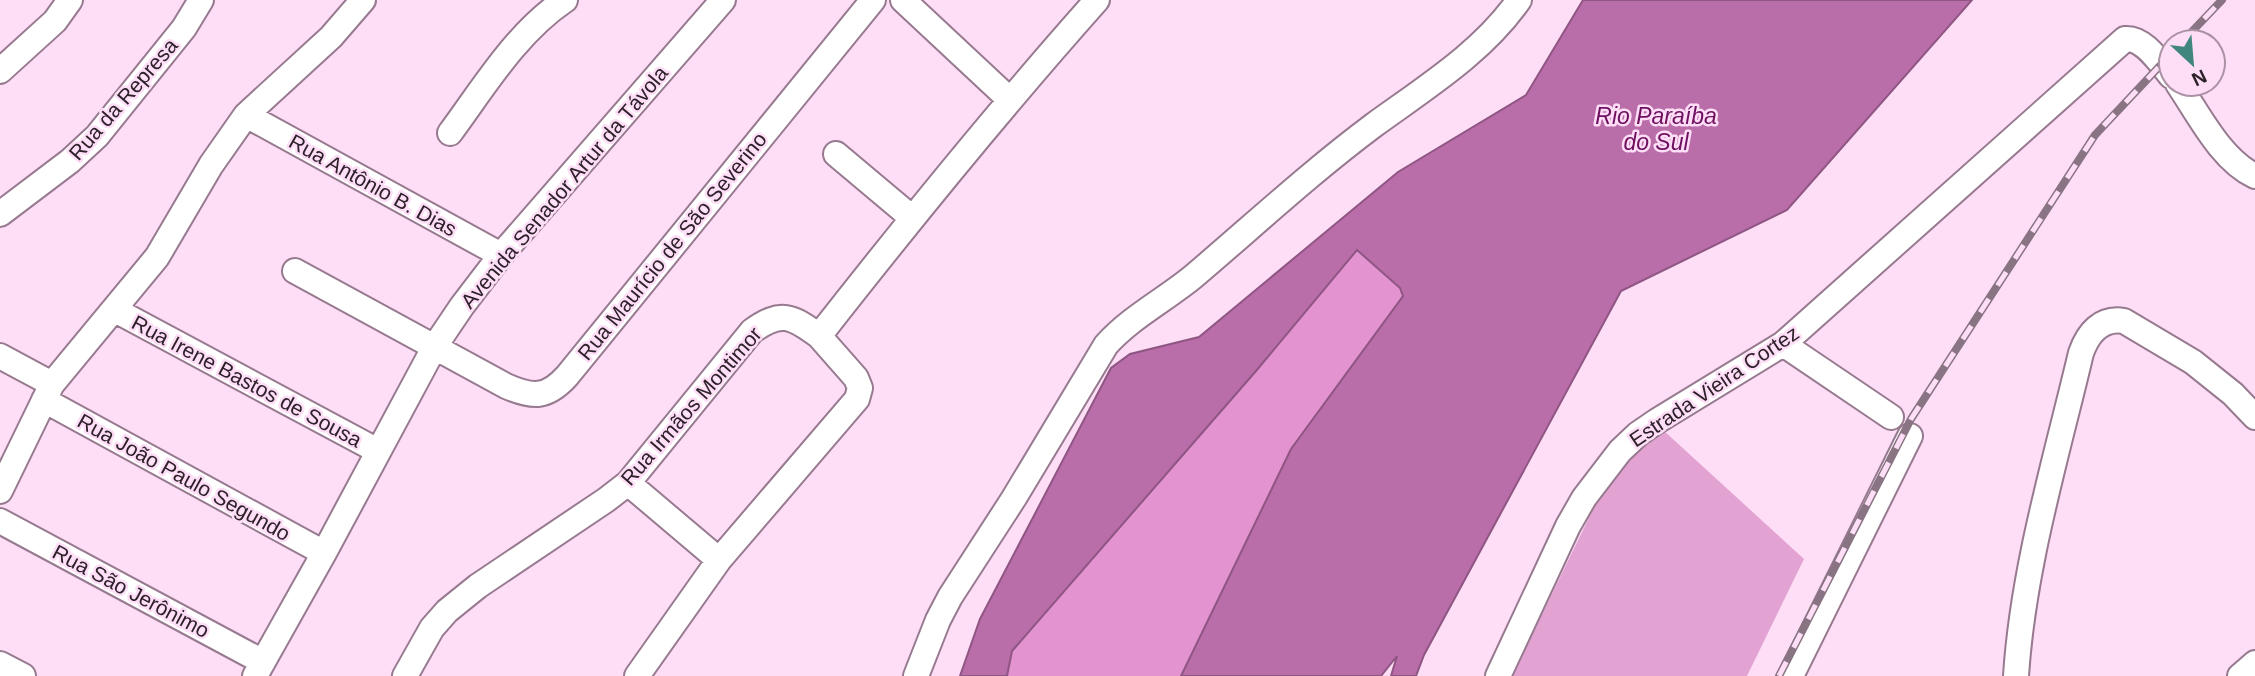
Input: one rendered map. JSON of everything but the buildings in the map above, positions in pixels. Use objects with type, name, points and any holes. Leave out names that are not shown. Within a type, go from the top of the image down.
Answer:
[{"type":"street","points":[[0,71],[55,21],[70,0]]},
{"type":"street","name":"Rua da Represa","points":[[0,214],[70,161],[97,136],[184,28],[201,0]]},
{"type":"street","points":[[0,491],[48,392],[157,257],[211,165],[246,115],[331,37],[363,0]]},
{"type":"street","name":"Avenida Senador Artur da Távola","points":[[259,669],[435,346],[500,255],[723,0]]},
{"type":"street","name":"Rua Maurício de São Severino","points":[[295,271],[522,393],[536,394],[556,387],[873,0]]},
{"type":"street","points":[[903,0],[1009,99]]},
{"type":"street","points":[[638,676],[719,560],[850,408],[859,392],[856,378],[820,336],[911,217],[1009,99],[1097,0]]},
{"type":"street","points":[[916,676],[950,597],[1111,340],[1195,275],[1317,169],[1488,38],[1519,0]]},
{"type":"street","points":[[450,133],[511,50],[556,2]]},
{"type":"street","name":"Estrada Vieira Cortez","points":[[1498,676],[1568,526],[1584,498],[1602,472],[1638,434],[1783,344],[2125,39],[2138,40],[2157,61]]},
{"type":"street","points":[[2188,98],[2228,157],[2241,169],[2255,176]]},
{"type":"street","name":"Rua Antônio B. Dias","points":[[246,115],[500,255]]},
{"type":"street","points":[[836,154],[911,217]]},
{"type":"street","name":"Rua Irene Bastos de Sousa","points":[[115,310],[378,451]]},
{"type":"street","name":"Rua Irmãos Montimor","points":[[405,676],[432,628],[447,611],[478,586],[606,500],[628,482],[752,331],[773,318],[781,317],[798,320],[820,336]]},
{"type":"street","points":[[2016,676],[2017,650],[2031,563],[2081,353],[2093,331],[2101,324],[2114,319],[2124,321],[2193,362],[2233,394],[2255,417]]},
{"type":"street","points":[[1783,344],[1891,417]]},
{"type":"street","name":"Rua João Paulo Segundo","points":[[0,356],[48,392],[324,554]]},
{"type":"street","points":[[1791,676],[1910,436]]},
{"type":"street","points":[[628,482],[719,560]]},
{"type":"street","name":"Rua São Jerônimo","points":[[0,520],[259,669]]},
{"type":"street","points":[[0,663],[23,676]]},
{"type":"street","points":[[2240,676],[2255,663]]},
{"type":"shaded area","points":[[1357,249],[1400,288],[1403,296],[1291,449],[1181,676],[1007,676],[1012,651],[1256,371]]},
{"type":"shaded area","points":[[1663,430],[1804,559],[1747,676],[1512,676],[1600,495],[1634,450]]},
{"type":"water","name":"Rio Paraíba do Sul","points":[[1583,0],[1972,0],[1787,210],[1621,291],[1424,655],[1416,676],[1391,676],[1397,656],[1381,676],[1181,676],[1291,449],[1403,296],[1400,288],[1357,250],[1256,371],[1012,651],[1007,676],[960,676],[980,619],[1111,368],[1130,354],[1199,337],[1398,172],[1526,95]]},
{"type":"railway","points":[[2195,28],[2222,0]]},
{"type":"railway","points":[[1779,676],[1911,419],[2095,135],[2157,69]]}]
